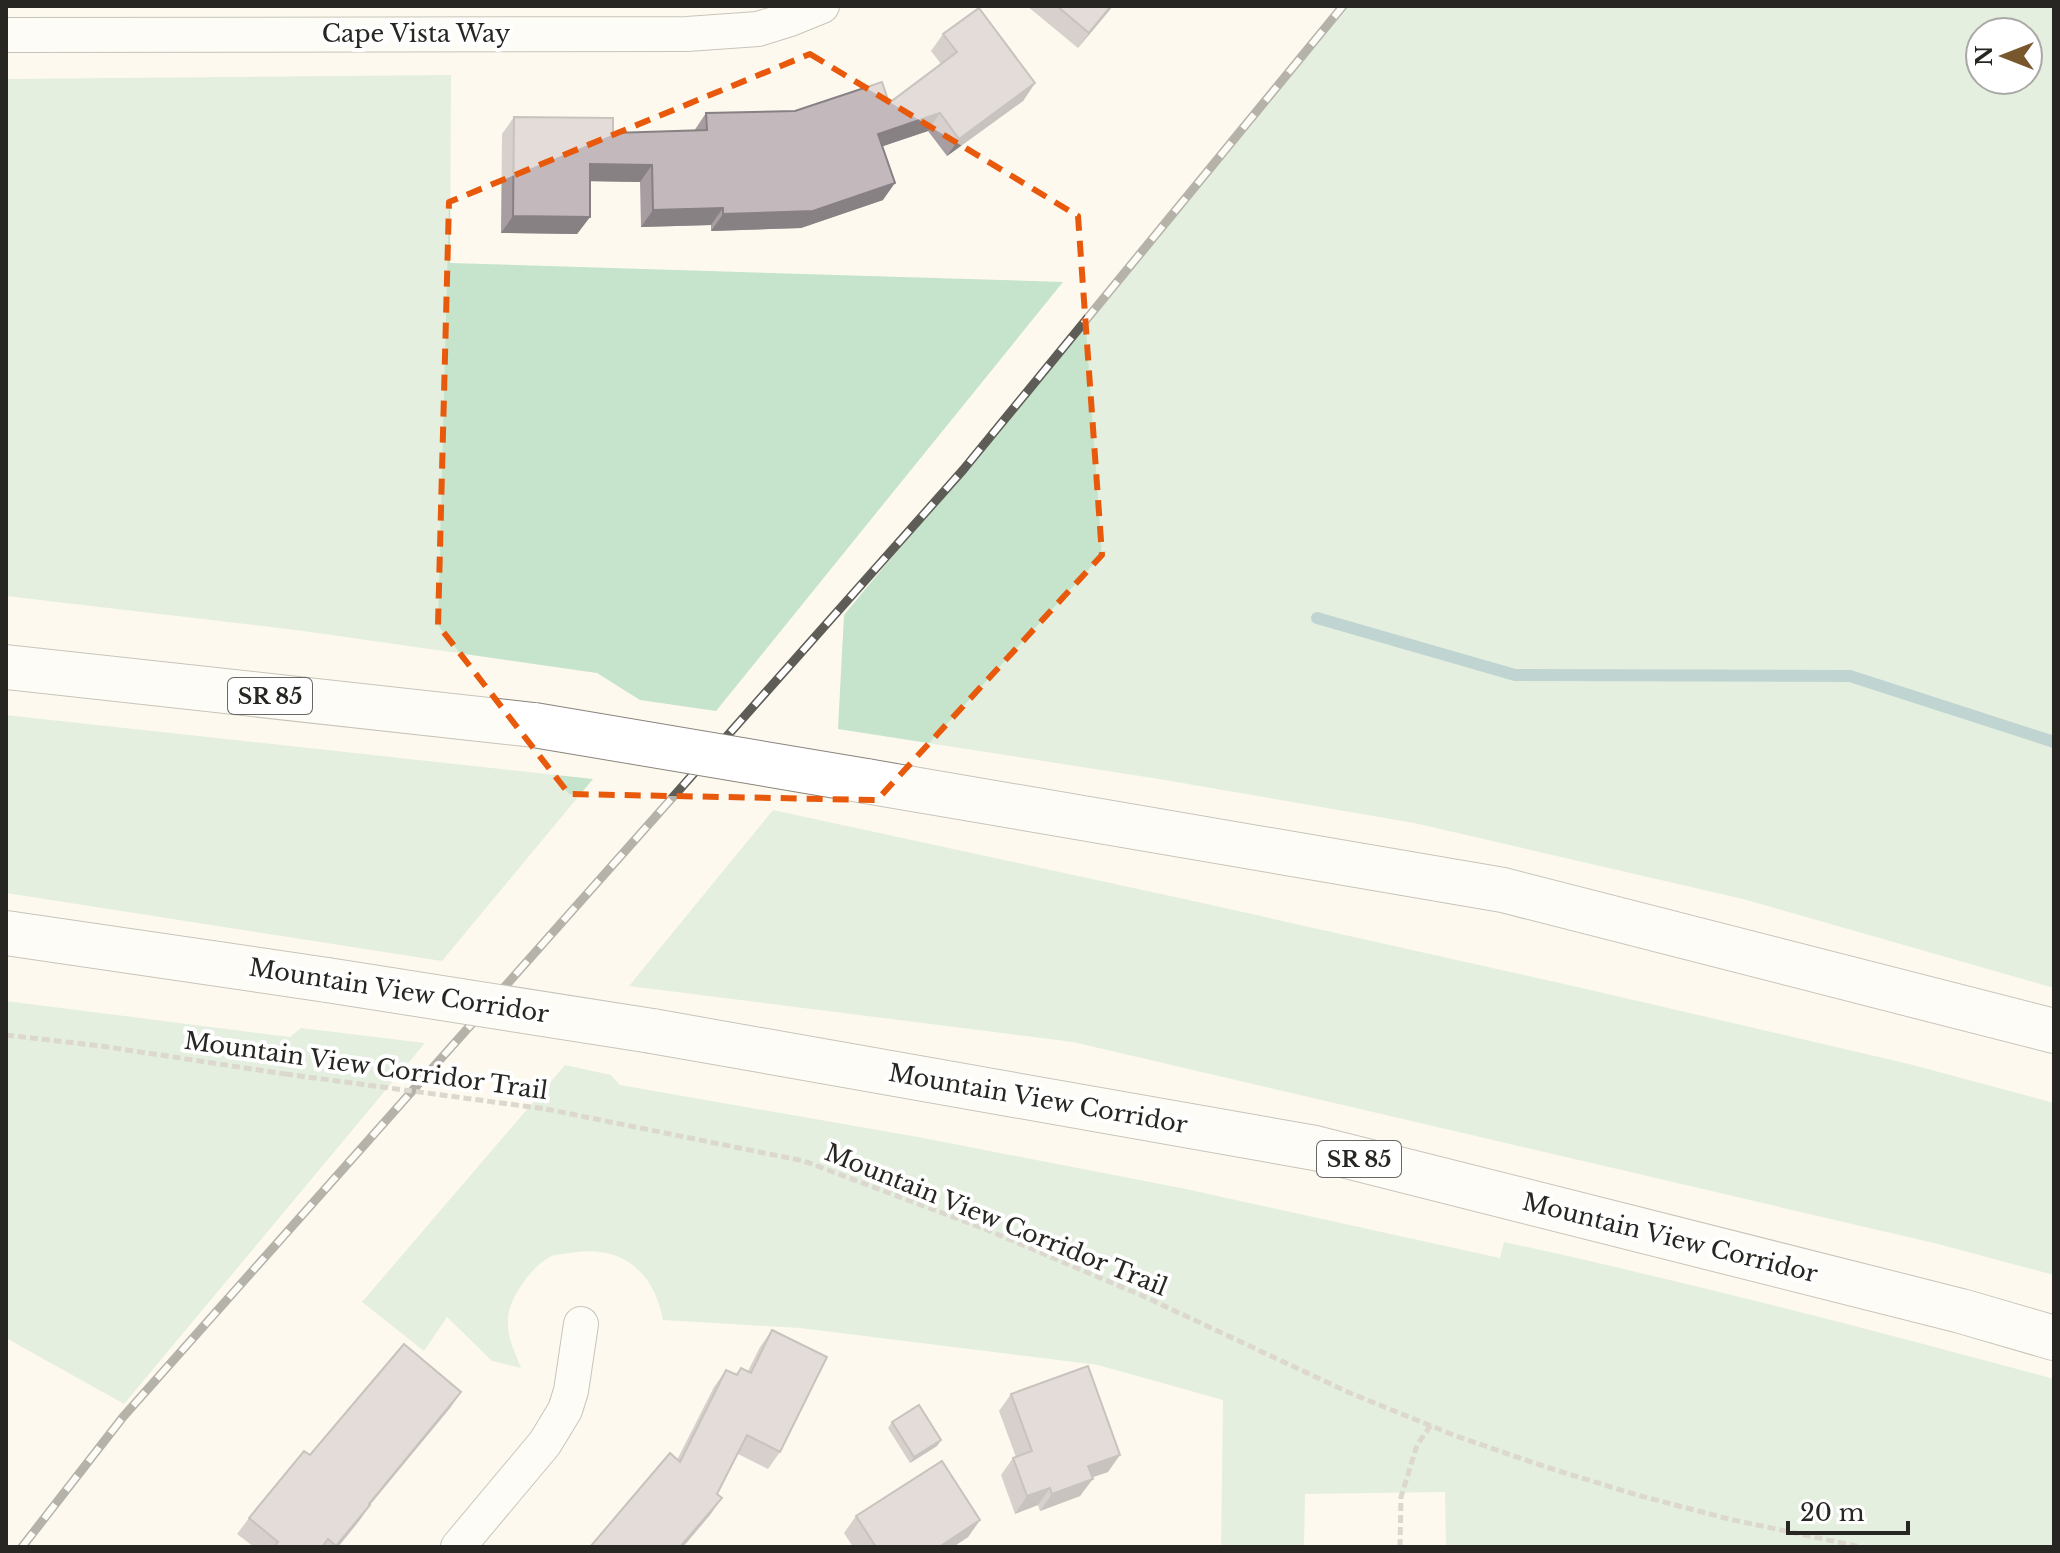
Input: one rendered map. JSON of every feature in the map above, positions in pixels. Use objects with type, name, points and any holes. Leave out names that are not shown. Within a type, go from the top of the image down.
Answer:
[{"type":"highway","name":"SR 85","points":[[6,667],[534,725],[1503,890],[2054,1031]]},
{"type":"highway","name":"Mountain View Corridor","points":[[6,933],[652,1031],[1315,1148],[1945,1307],[2054,1338]]},
{"type":"street","name":"Cape Vista Way","points":[[6,35],[699,33],[758,29],[822,6]]},
{"type":"street","points":[[458,1547],[556,1427],[571,1391],[581,1324]]},
{"type":"path","name":"Mountain View Corridor Trail","points":[[6,1035],[546,1109],[804,1161],[985,1229],[1143,1296],[1350,1393],[1546,1467],[1745,1523],[1861,1547]]},
{"type":"path","points":[[1400,1547],[1401,1497],[1417,1445],[1431,1425]]},
{"type":"highlighted area","points":[[810,54],[1078,216],[1102,555],[877,800],[569,794],[438,625],[449,202]]},
{"type":"green space","points":[[1348,6],[2054,6],[2054,988],[1743,899],[1414,823],[838,729],[844,615]]},
{"type":"green space","points":[[451,75],[450,263],[1063,282],[716,711],[640,700],[597,673],[296,630],[6,596],[6,79]]},
{"type":"green space","points":[[6,715],[593,779],[442,961],[6,893]]},
{"type":"green space","points":[[773,810],[1582,988],[1909,1064],[2054,1103],[2054,1275],[1938,1244],[1073,1042],[629,986]]},
{"type":"green space","points":[[6,1001],[290,1037],[301,1028],[425,1043],[124,1404],[6,1338]]},
{"type":"green space","points":[[565,1065],[611,1075],[620,1085],[918,1137],[1186,1189],[1500,1258],[1504,1242],[1780,1307],[2054,1379],[2054,1547],[1446,1547],[1445,1492],[1305,1494],[1304,1547],[1221,1547],[1223,1400],[1098,1365],[800,1328],[663,1320],[659,1303],[643,1275],[619,1257],[605,1253],[559,1254],[530,1273],[512,1302],[508,1321],[510,1339],[521,1368],[492,1361],[447,1317],[424,1351],[362,1302]]},
{"type":"building","points":[[1057,6],[1111,6],[1089,33]]},
{"type":"building","points":[[979,8],[1035,83],[959,139],[940,113],[878,134],[895,183],[813,211],[723,214],[723,208],[653,210],[652,165],[590,164],[590,217],[513,216],[514,117],[613,118],[613,133],[707,130],[706,113],[795,111],[882,82],[889,103],[957,52],[943,34]]},
{"type":"building","points":[[772,1330],[827,1357],[780,1452],[747,1435],[717,1494],[722,1498],[680,1547],[590,1547],[670,1453],[680,1462],[726,1370],[737,1375],[741,1368],[751,1373]]},
{"type":"building","points":[[404,1344],[461,1392],[336,1546],[328,1539],[322,1547],[274,1547],[278,1542],[249,1518],[304,1451],[310,1455]]},
{"type":"building","points":[[1088,1366],[1120,1455],[1088,1466],[1093,1479],[1052,1494],[1050,1488],[1027,1496],[1013,1458],[1032,1451],[1011,1394]]},
{"type":"building","points":[[919,1405],[941,1440],[914,1457],[892,1422]]},
{"type":"building","points":[[942,1461],[980,1520],[939,1547],[876,1547],[856,1516]]},
{"type":"waterway","points":[[1317,618],[1515,675],[1850,676],[2054,742]]},
{"type":"railway","points":[[22,1547],[123,1417],[963,470],[1343,6]]}]
